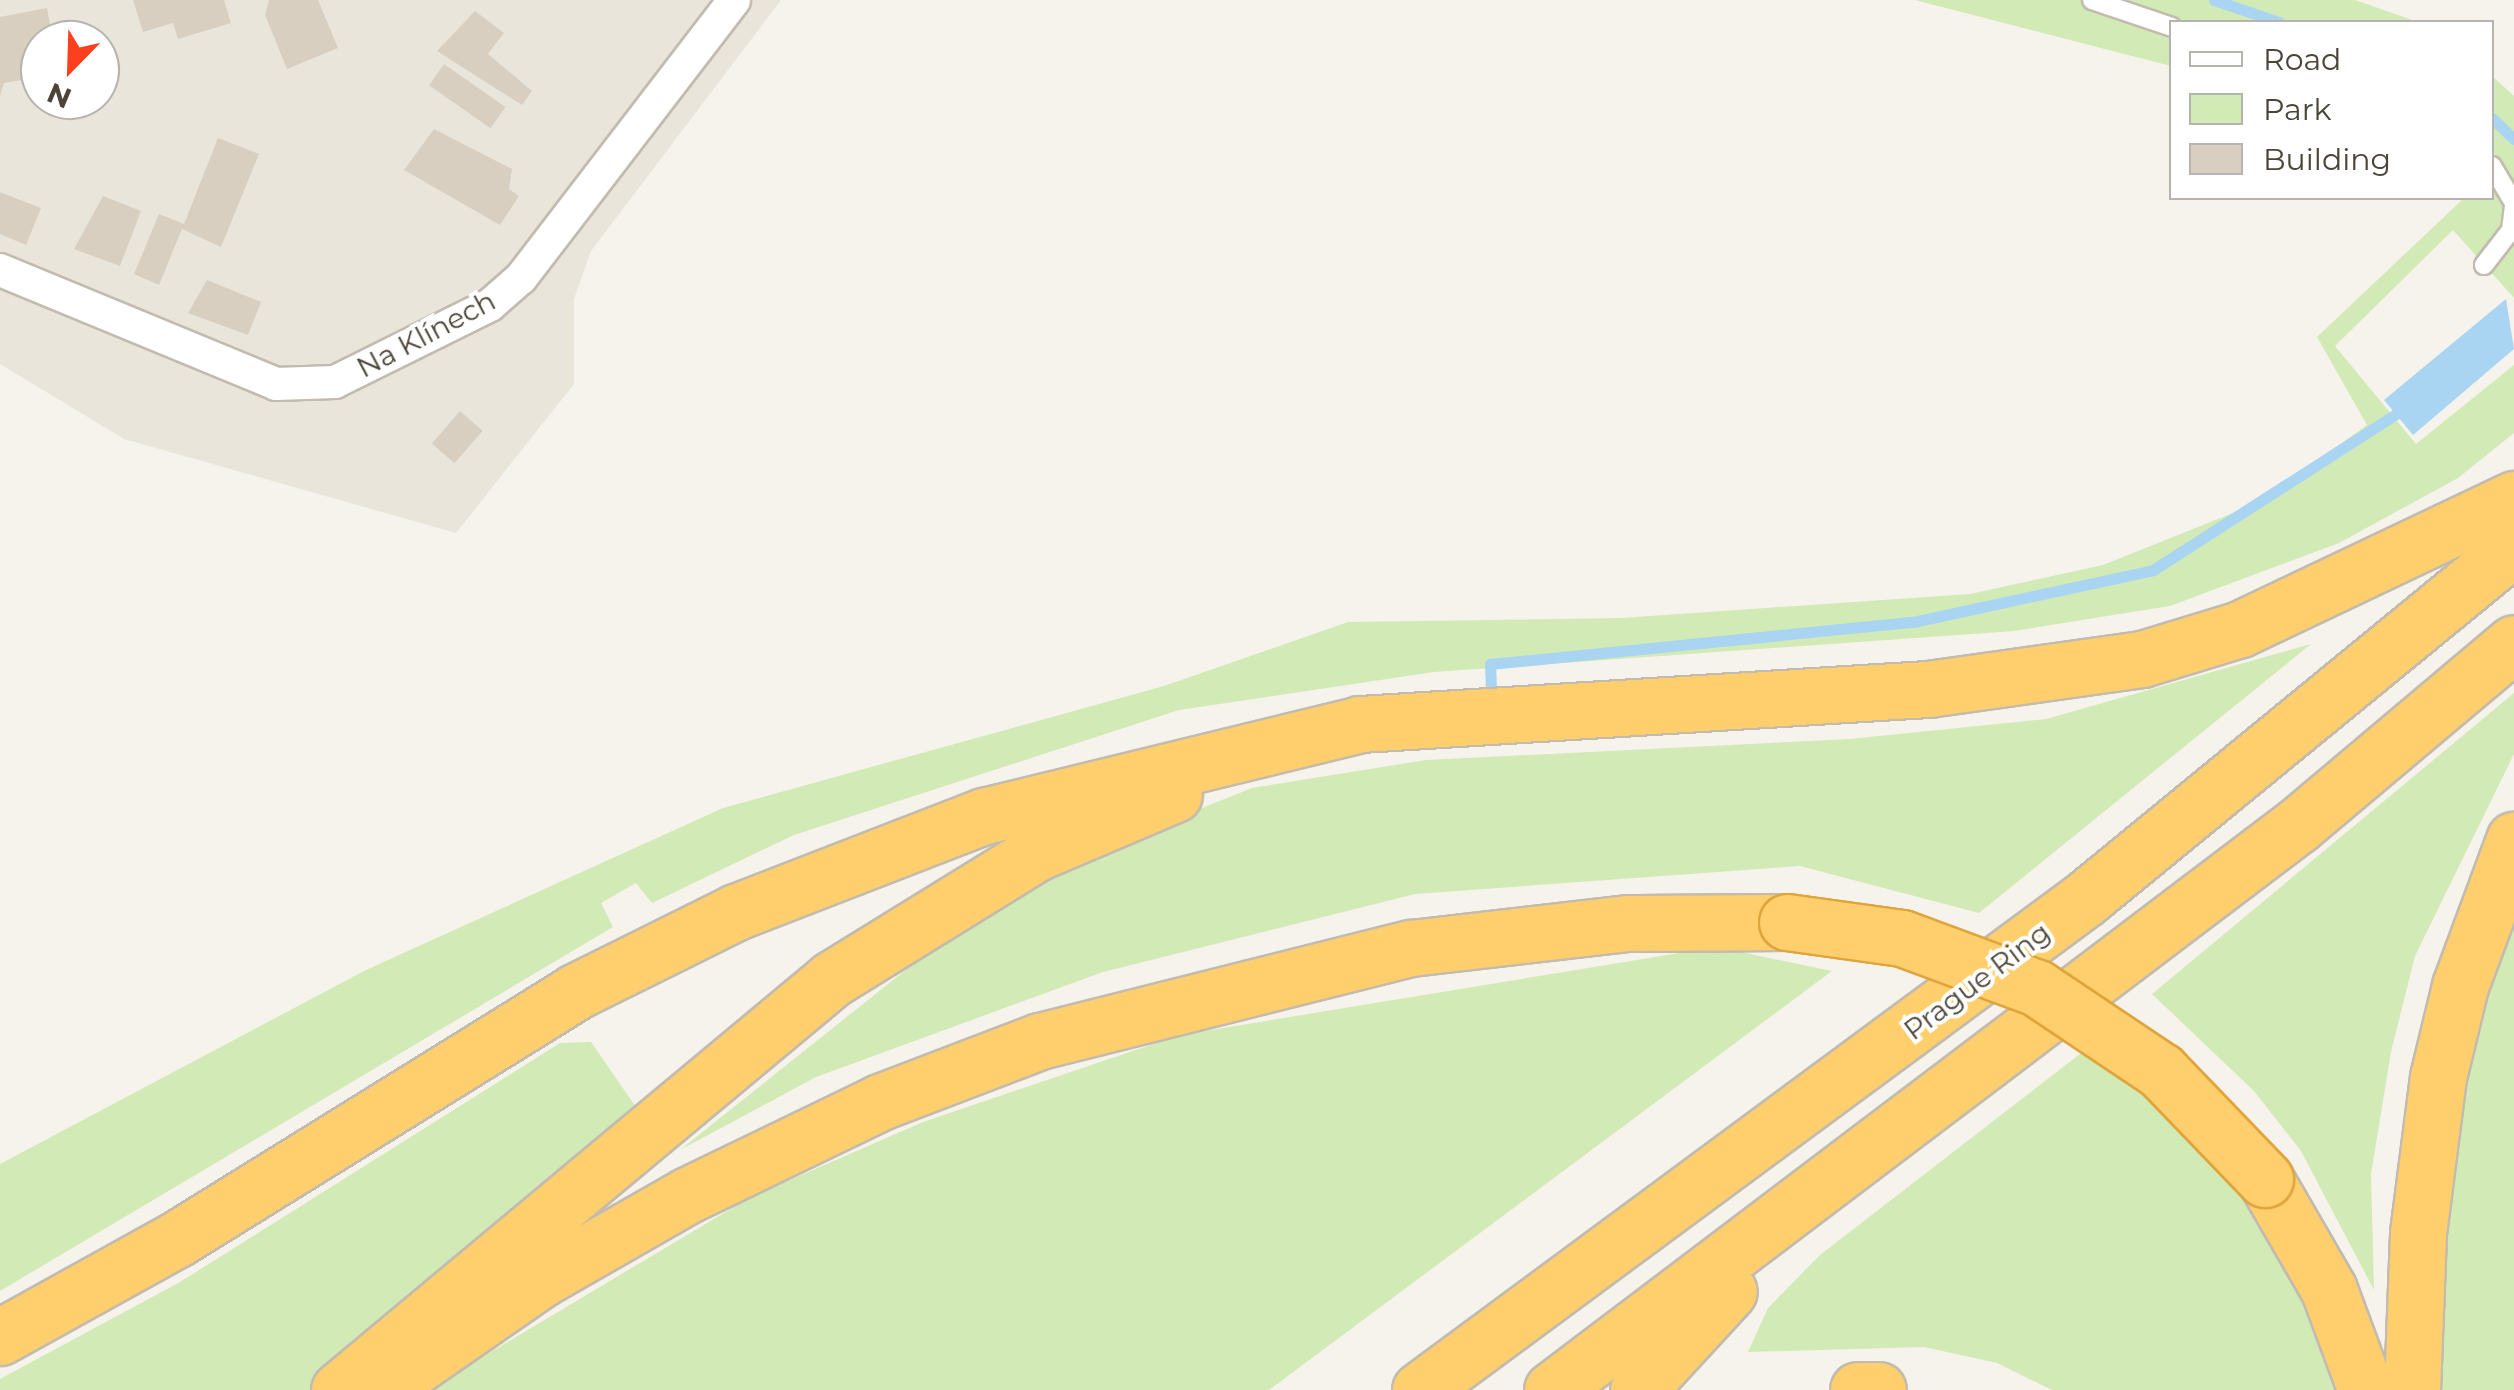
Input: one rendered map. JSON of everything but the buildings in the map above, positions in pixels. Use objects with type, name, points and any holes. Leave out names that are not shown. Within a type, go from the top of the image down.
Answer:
[{"type":"highway","points":[[0,1337],[176,1240],[518,1023],[753,905],[984,816],[1193,758],[1360,724],[1468,722],[2000,682],[2160,655],[2368,574],[2514,499]]},
{"type":"highway","name":"Prague Ring","points":[[1420,1390],[2086,898],[2514,548]]},
{"type":"highway","points":[[1552,1390],[2298,825],[2514,643]]},
{"type":"highway","points":[[339,1390],[747,1042],[989,879],[1184,790],[1468,722]]},
{"type":"highway","points":[[2412,1390],[2418,1233],[2438,1077],[2460,986],[2514,840]]},
{"type":"highway","points":[[381,1390],[542,1278],[688,1194],[880,1102],[1040,1041],[1411,948],[1628,923],[1787,922],[1902,938],[2036,988],[2161,1071],[2265,1179],[2329,1290],[2366,1390]]},
{"type":"highway","points":[[1638,1390],[1829,1183]]},
{"type":"highway","points":[[1858,1390],[1878,1390]]},
{"type":"street","name":"Na Klínech","points":[[0,270],[276,384],[335,382],[490,305],[521,278],[734,0]]},
{"type":"lane","points":[[2092,0],[2169,26]]},
{"type":"lane","points":[[2484,265],[2511,230],[2514,204],[2494,169]]},
{"type":"shaded area","points":[[0,0],[781,0],[591,251],[574,299],[574,384],[456,533],[124,439],[0,364]]},
{"type":"green space","points":[[1915,0],[2355,0],[2412,20],[2169,20],[2169,65]]},
{"type":"green space","points":[[2494,78],[2514,96],[2514,298],[2453,230],[2335,346],[2416,444],[2514,365],[2514,433],[2458,478],[2339,543],[2170,606],[2014,631],[1434,672],[1179,710],[794,835],[652,903],[636,883],[601,903],[613,927],[0,1291],[0,1164],[366,970],[723,808],[1164,686],[1348,622],[1621,618],[1970,594],[2103,565],[2258,503],[2367,425],[2317,337],[2462,200],[2494,200]]},
{"type":"green space","points":[[2311,644],[1979,913],[1800,866],[1415,894],[1103,972],[816,1077],[680,1150],[962,925],[1055,867],[1252,788],[1426,760],[1850,739],[2046,719]]},
{"type":"green space","points":[[2514,693],[2514,754],[2415,956],[2391,1052],[2371,1174],[2374,1290],[2301,1151],[2254,1091],[2152,994]]},
{"type":"green space","points":[[2514,914],[2514,1390],[2434,1390],[2433,1292],[2459,1071]]},
{"type":"green space","points":[[1716,947],[1832,971],[1269,1390],[427,1390],[749,1198],[923,1122],[1180,1035]]},
{"type":"green space","points":[[591,1042],[636,1107],[313,1390],[0,1390],[0,1379],[180,1282],[560,1043]]},
{"type":"green space","points":[[2089,1047],[2250,1190],[2351,1390],[2052,1390],[1997,1363],[1924,1347],[1748,1352],[1768,1308],[1820,1255]]},
{"type":"water","points":[[2506,299],[2514,349],[2413,435],[2384,400]]},
{"type":"waterway","points":[[2214,0],[2273,20]]},
{"type":"waterway","points":[[2494,120],[2514,139]]},
{"type":"waterway","points":[[1491,691],[1490,664],[1913,622],[2153,570],[2405,408]]}]
